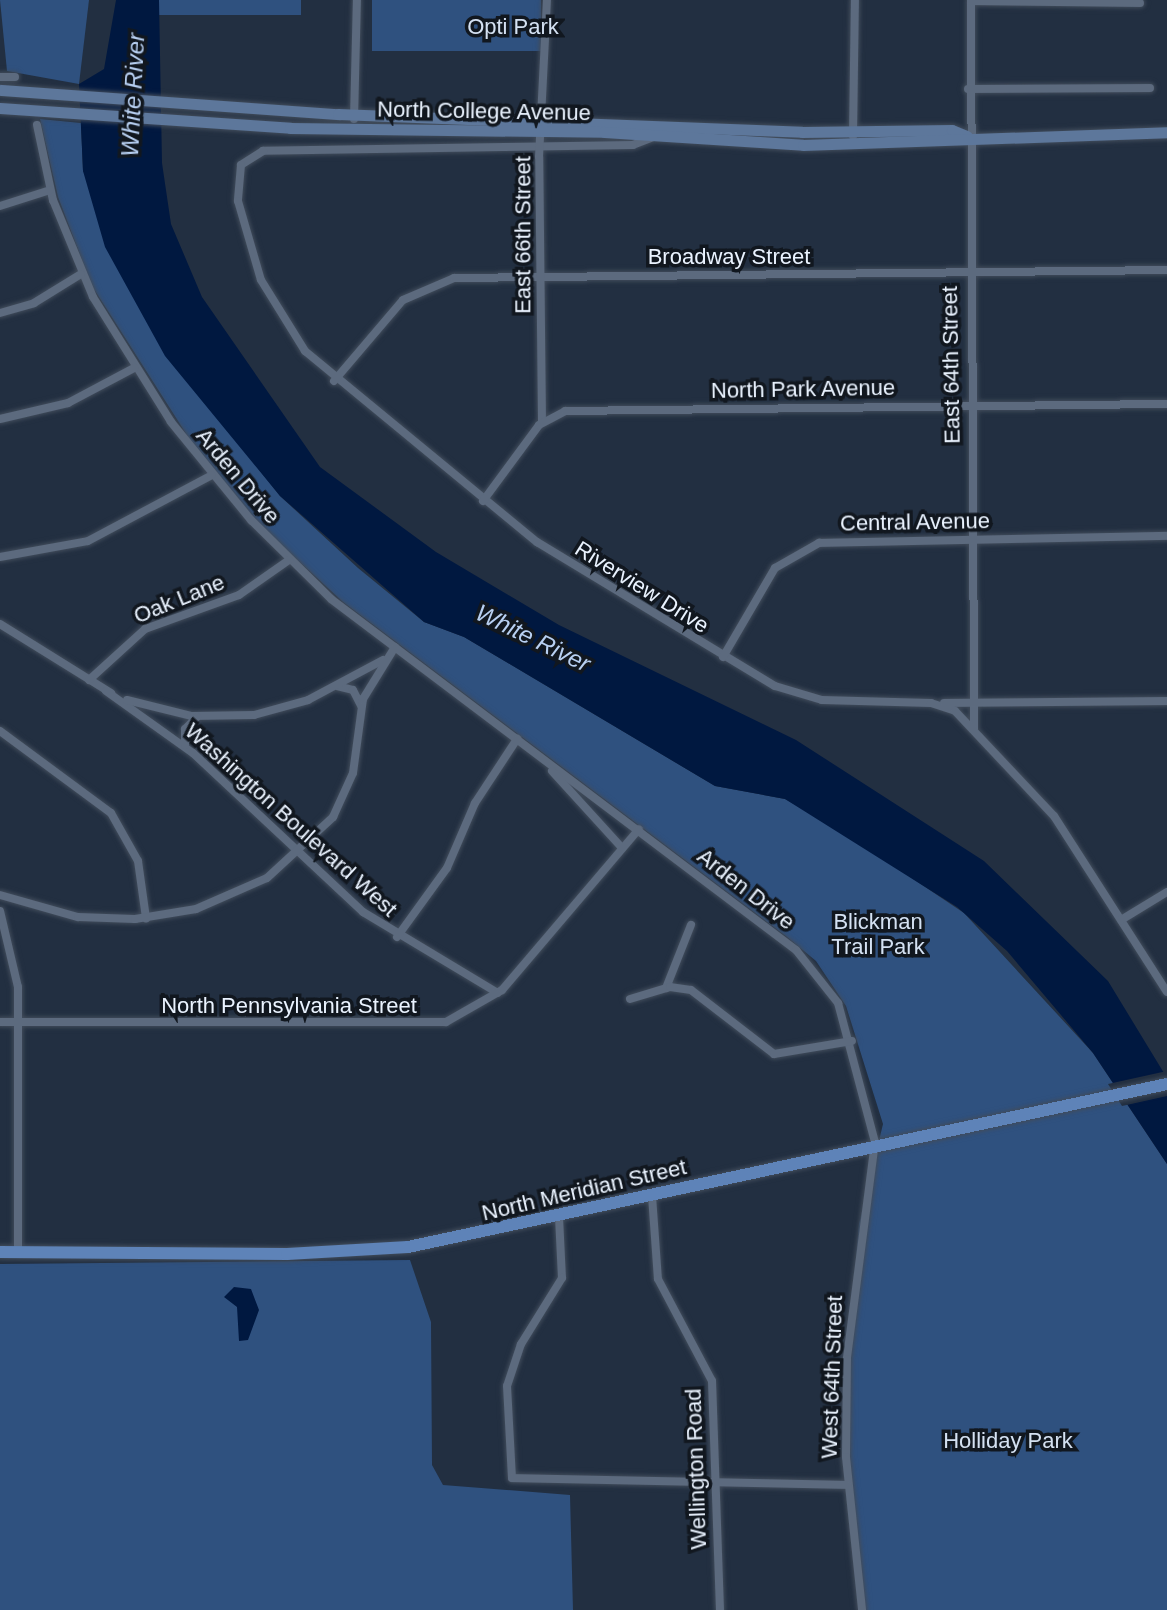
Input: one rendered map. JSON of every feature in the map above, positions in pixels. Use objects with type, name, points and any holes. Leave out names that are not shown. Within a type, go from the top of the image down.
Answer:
[{"type":"main road","name":"North College Avenue","points":[[0,90],[354,114],[543,118],[853,131],[952,130],[967,136]]},
{"type":"main road","name":"North College Avenue","points":[[0,108],[353,129],[542,132],[853,145],[967,136],[1167,132]]},
{"type":"main road","name":"North Meridian Street","points":[[0,1252],[346,1253],[559,1217],[1167,1084]]},
{"type":"street","points":[[353,129],[357,0]]},
{"type":"street","name":"East 66th Street","points":[[542,422],[540,146],[547,0]]},
{"type":"street","points":[[853,145],[855,0]]},
{"type":"street","points":[[971,0],[1136,2]]},
{"type":"street","name":"East 64th Street","points":[[971,0],[967,136],[974,729]]},
{"type":"street","points":[[0,77],[15,77]]},
{"type":"street","points":[[968,89],[1150,88]]},
{"type":"street","name":"Arden Drive","points":[[37,125],[50,190],[81,274],[134,368],[212,475],[289,560],[395,647],[639,829],[803,957],[832,993],[852,1041],[875,1147]]},
{"type":"street","name":"Riverview Drive","points":[[657,136],[618,145],[258,152],[241,165],[236,186],[249,248],[270,299],[334,381],[483,501],[723,657],[815,698],[926,703],[951,709],[974,729],[1054,816],[1167,992]]},
{"type":"street","points":[[0,206],[50,190]]},
{"type":"street","name":"Broadway Street","points":[[334,381],[420,289],[454,278],[1167,270]]},
{"type":"street","points":[[0,313],[34,303],[81,274]]},
{"type":"street","points":[[0,419],[68,403],[134,368]]},
{"type":"street","name":"North Park Avenue","points":[[542,422],[571,411],[1167,404]]},
{"type":"street","points":[[483,501],[542,422]]},
{"type":"street","points":[[0,557],[102,535],[212,475]]},
{"type":"street","name":"Central Avenue","points":[[723,657],[769,576],[799,550],[829,541],[1167,536]]},
{"type":"street","name":"Oak Lane","points":[[89,680],[136,634],[239,595],[289,560]]},
{"type":"street","points":[[0,624],[106,691],[198,717],[276,711],[337,686],[384,660]]},
{"type":"street","points":[[0,895],[78,917],[146,918],[230,897],[300,854],[333,817],[350,782],[361,706],[384,660],[395,647]]},
{"type":"street","points":[[337,686],[353,690],[361,706]]},
{"type":"street","name":"Washington Boulevard West","points":[[106,691],[186,748],[300,854],[397,937],[498,993]]},
{"type":"street","points":[[926,703],[1167,701]]},
{"type":"street","points":[[186,748],[185,729],[198,717]]},
{"type":"street","points":[[0,731],[111,813],[138,861],[146,918]]},
{"type":"street","points":[[397,937],[447,868],[475,803],[517,739]]},
{"type":"street","name":"Arden Drive","points":[[538,756],[622,848]]},
{"type":"street","name":"North Pennsylvania Street","points":[[0,1022],[420,1026],[467,1014],[498,993],[639,829]]},
{"type":"street","points":[[1121,920],[1167,892]]},
{"type":"street","points":[[0,911],[15,956],[18,1252]]},
{"type":"street","points":[[666,988],[691,925]]},
{"type":"street","points":[[630,999],[666,988],[698,993],[774,1054],[852,1041]]},
{"type":"street","name":"West 64th Street","points":[[862,1610],[848,1485],[850,1306],[875,1147]]},
{"type":"street","name":"Wellington Road","points":[[652,1196],[658,1279],[712,1381],[721,1610]]},
{"type":"street","points":[[559,1217],[562,1278],[521,1344],[507,1386],[512,1478],[848,1485]]},
{"type":"green space","points":[[0,0],[89,0],[79,84],[7,71]]},
{"type":"green space","points":[[159,0],[301,0],[301,15],[159,15]]},
{"type":"green space","name":"Opti Park","points":[[372,0],[541,0],[541,51],[372,51]]},
{"type":"green space","name":"Holliday Park","points":[[40,119],[81,123],[83,171],[237,442],[280,496],[358,568],[424,622],[464,637],[715,786],[785,799],[840,830],[964,913],[1093,1053],[1167,1164],[1167,1610],[862,1610],[848,1485],[847,1359],[859,1224],[883,1124],[846,1006],[816,961],[787,937],[343,602],[263,528],[199,454],[92,286],[58,197]]},
{"type":"green space","points":[[410,1260],[431,1322],[432,1465],[443,1485],[570,1495],[573,1610],[0,1610],[0,1264]]},
{"type":"water","name":"White River","points":[[116,0],[159,0],[162,163],[171,224],[202,297],[320,467],[436,552],[559,625],[796,740],[984,861],[1108,981],[1167,1078],[1167,1164],[1093,1053],[1007,951],[957,907],[785,799],[715,786],[464,637],[424,622],[280,496],[165,356],[105,247],[83,171],[79,84],[104,69]]},
{"type":"water","points":[[234,1287],[251,1289],[259,1310],[248,1340],[239,1341],[237,1307],[224,1297]]},
{"type":"pier","points":[[1167,1071],[1167,1096],[1122,1106],[1108,1084]]},
{"type":"park label","name":"Blickman Trail Park","points":[[878,934]]}]
